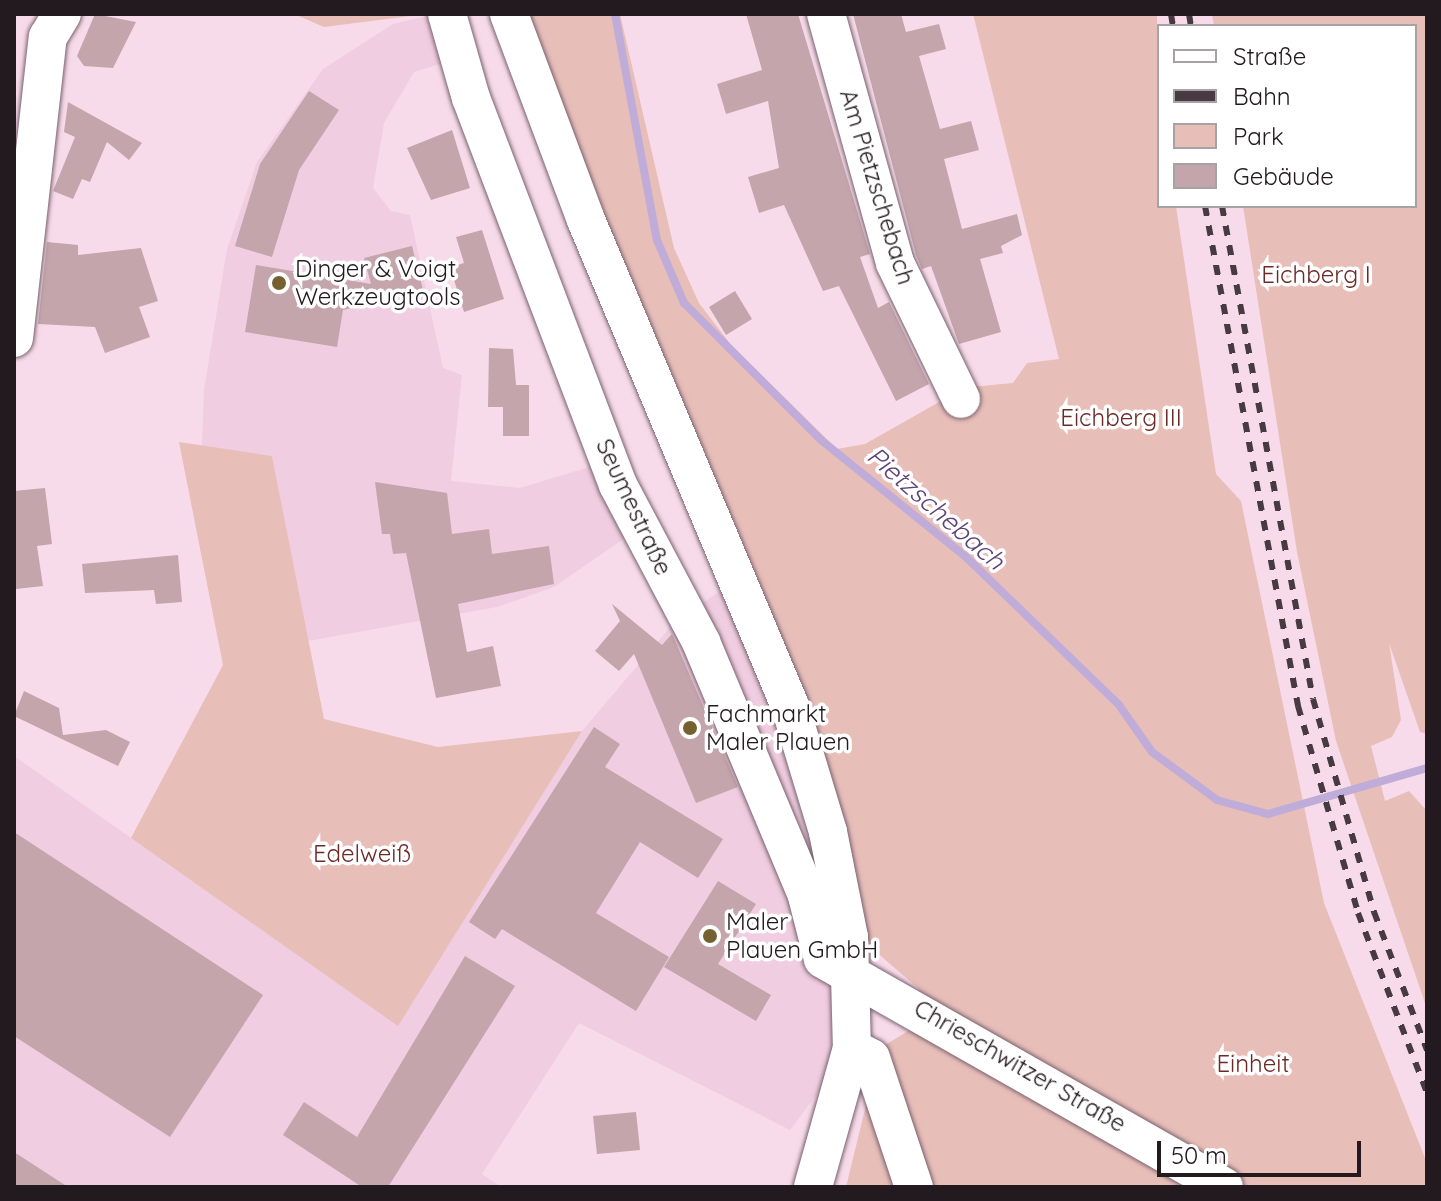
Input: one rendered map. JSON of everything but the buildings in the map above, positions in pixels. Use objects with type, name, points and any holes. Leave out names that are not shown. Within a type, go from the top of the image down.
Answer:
[{"type":"street","points":[[14,338],[48,37],[62,14]]},
{"type":"street","name":"Seumestraße","points":[[447,14],[471,98],[618,485],[701,642],[807,896],[823,959],[852,981]]},
{"type":"street","points":[[509,14],[586,220],[790,706],[828,832],[852,981],[852,1048],[813,1187]]},
{"type":"street","name":"Am Pietzschebach","points":[[826,14],[895,263],[961,399]]},
{"type":"street","name":"Chrieschwitzer Straße","points":[[852,981],[889,991],[1224,1187]]},
{"type":"street","points":[[852,1048],[871,1058],[914,1187]]},
{"type":"shaded area","points":[[436,14],[450,61],[414,72],[384,123],[373,188],[391,211],[410,215],[443,368],[462,375],[451,481],[520,488],[596,465],[632,533],[554,587],[497,607],[308,641],[272,456],[202,446],[204,390],[227,249],[257,162],[323,69],[393,24]]},
{"type":"shaded area","points":[[733,583],[781,701],[843,989],[830,1077],[790,1130],[579,1023],[482,1174],[501,1187],[14,1187],[14,756],[398,1025],[582,731],[677,619]]},
{"type":"green space","points":[[294,14],[426,14],[324,27]]},
{"type":"green space","points":[[523,14],[620,14],[674,248],[699,303],[731,345],[837,449],[865,444],[948,397],[962,418],[968,401],[961,388],[1013,383],[1027,363],[1059,359],[973,14],[1157,14],[1157,208],[1176,208],[1216,474],[1241,501],[1324,903],[1427,1163],[1427,1187],[846,1187],[880,1048],[918,1025],[919,989],[860,938]]},
{"type":"green space","name":"Eichberg I","points":[[1212,14],[1427,14],[1427,734],[1420,732],[1389,643],[1401,720],[1392,737],[1371,746],[1385,801],[1409,791],[1427,811],[1427,1009],[1336,741],[1297,552],[1243,208],[1417,208],[1417,24],[1214,24]]},
{"type":"green space","name":"Edelweiß","points":[[179,442],[272,456],[324,719],[438,747],[582,731],[398,1026],[131,838],[223,665]]},
{"type":"waterway","name":"Pietzschebach","points":[[615,14],[657,240],[684,303],[821,440],[967,558],[1119,705],[1152,752],[1217,800],[1268,814],[1427,768]]},
{"type":"railway","points":[[1171,14],[1173,24]]},
{"type":"railway","points":[[1189,14],[1191,24]]},
{"type":"railway","points":[[1205,208],[1298,706],[1358,913],[1427,1093]]},
{"type":"railway","points":[[1222,208],[1313,699],[1374,912],[1427,1050]]},
{"type":"place","name":"Dinger & Voigt Werkzeugtools","points":[[279,283]]},
{"type":"place","name":"Fachmarkt Maler Plauen","points":[[690,728]]},
{"type":"place","name":"Maler Plauen GmbH","points":[[710,936]]},
{"type":"park label","name":"Eichberg III","points":[[1121,418]]},
{"type":"park label","name":"Einheit","points":[[1253,1064]]}]
